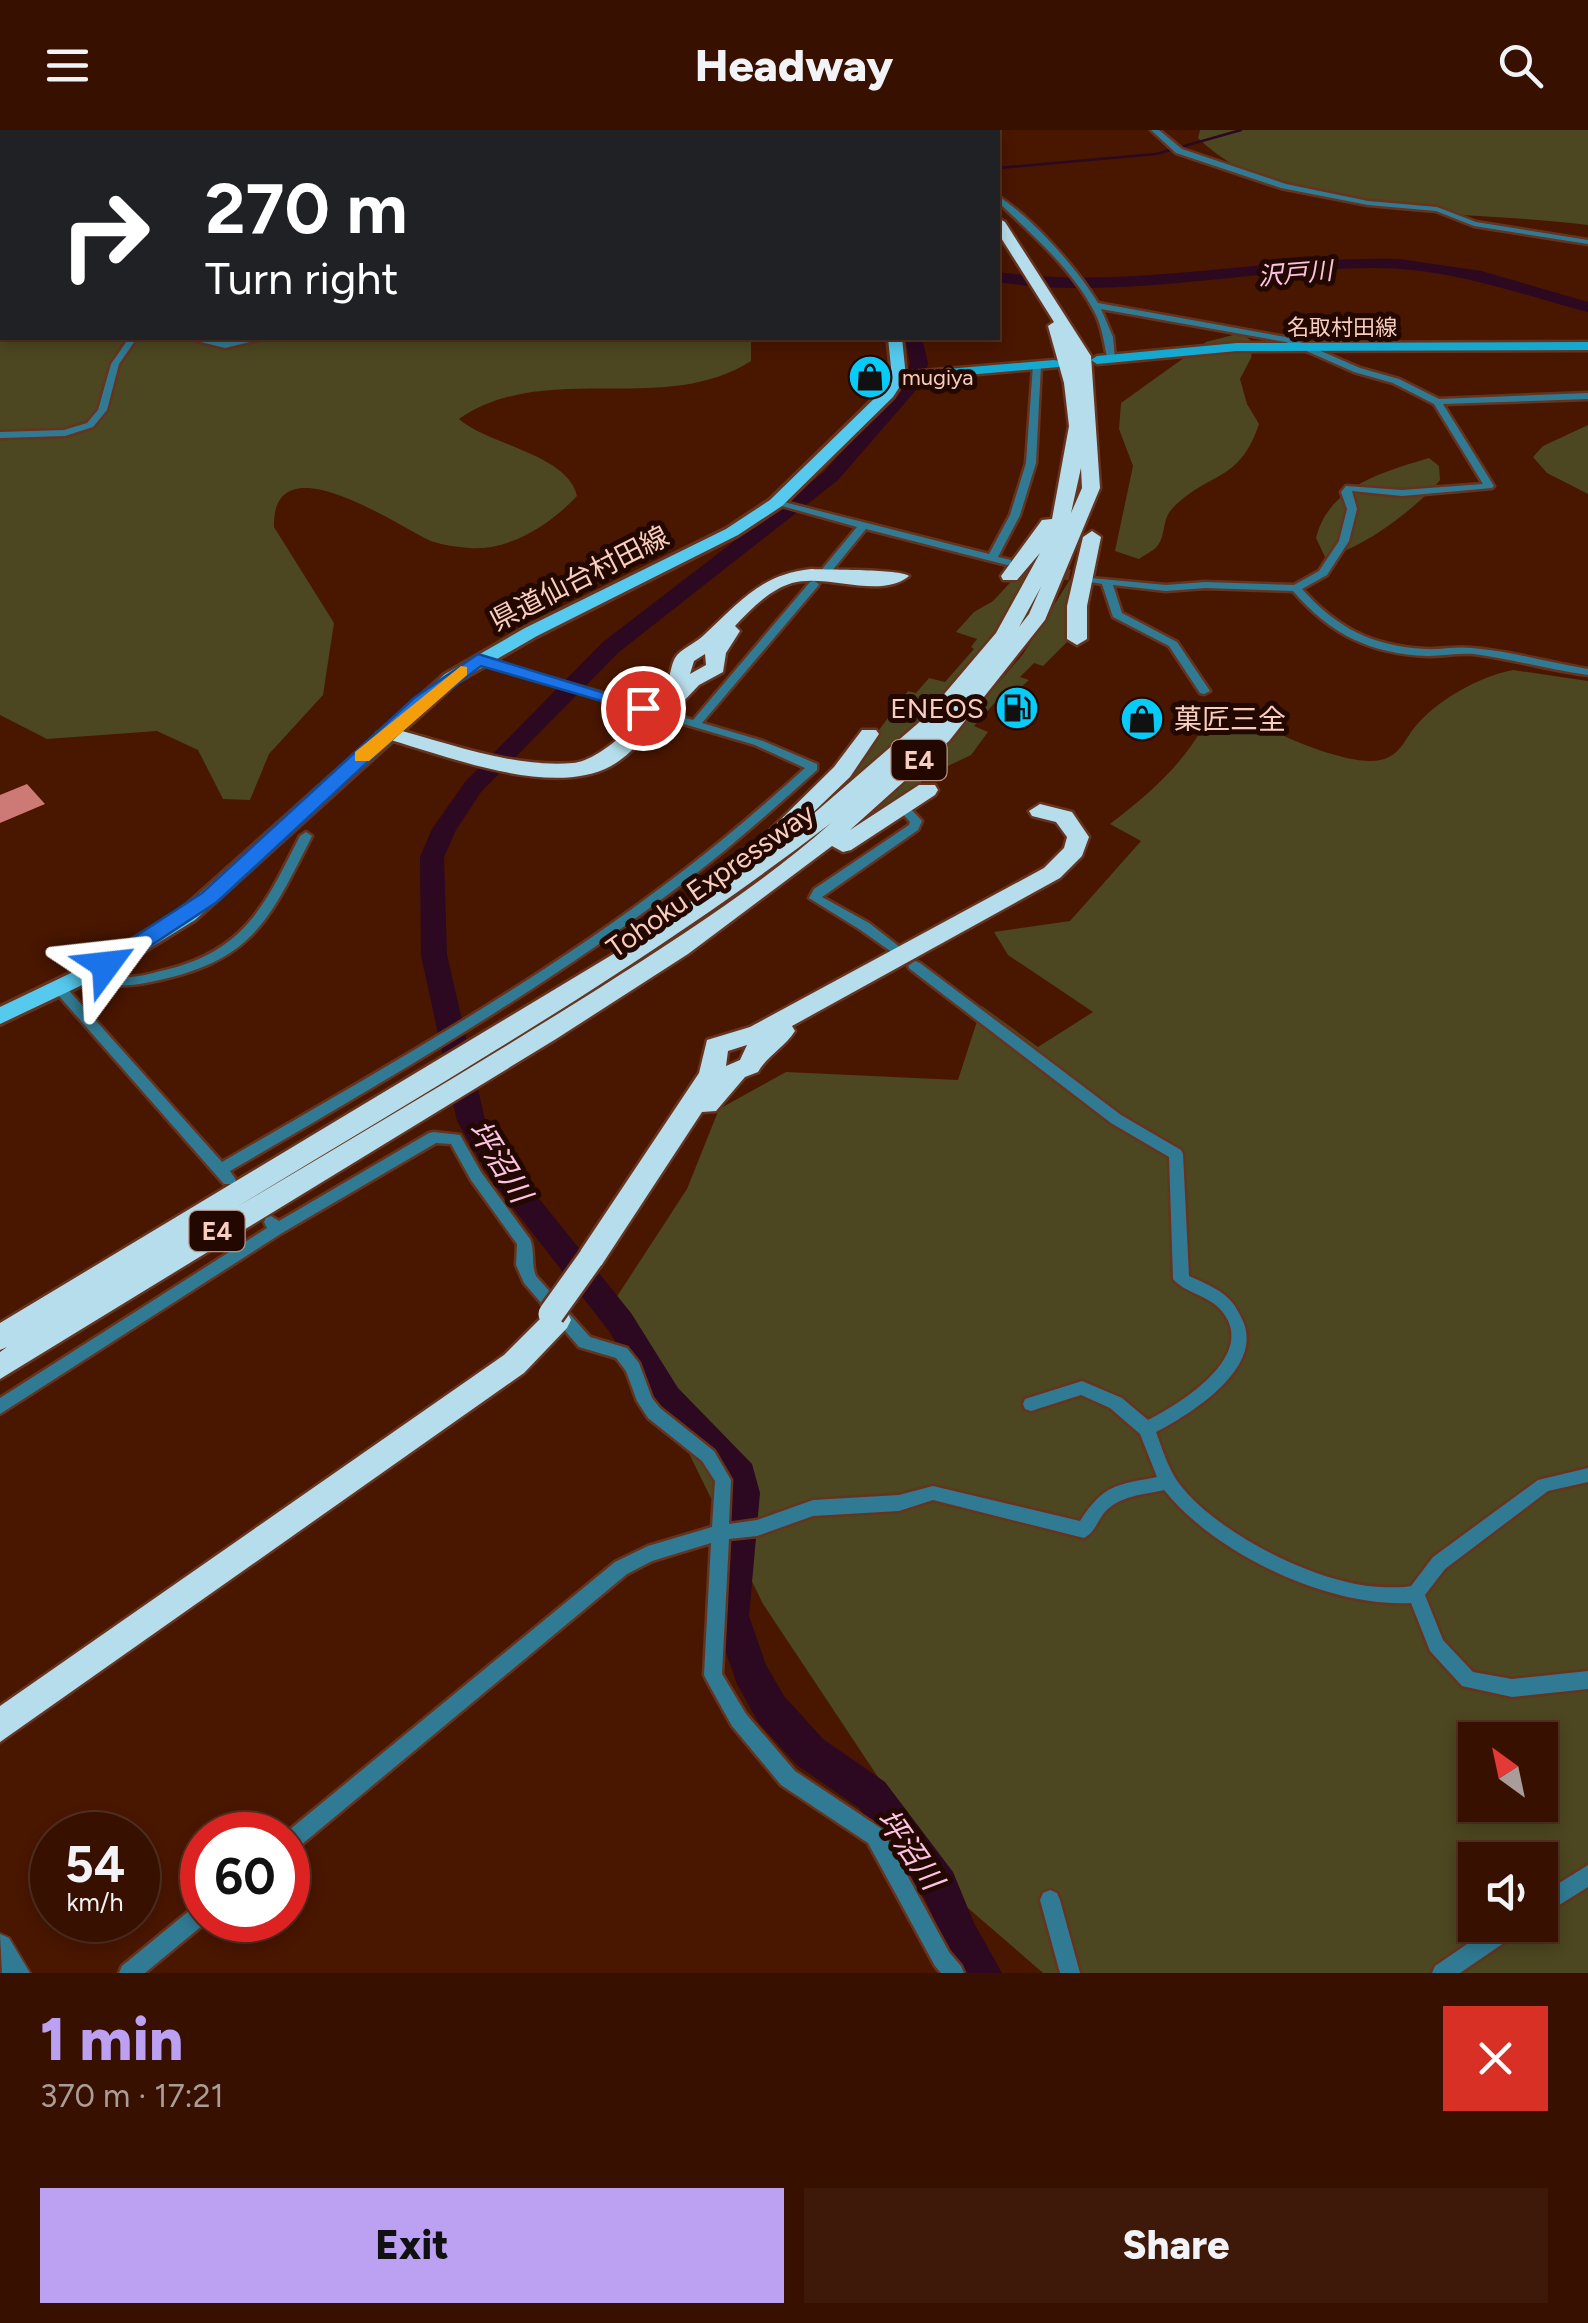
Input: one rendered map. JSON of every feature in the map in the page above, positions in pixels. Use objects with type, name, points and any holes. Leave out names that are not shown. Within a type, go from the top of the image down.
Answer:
[{"type":"highway","name":"Tohoku Expressway","points":[[0,1338],[429,1077],[492,1045],[796,862],[871,803],[946,734],[1010,659],[1056,589],[1071,555],[1094,467],[1085,414],[1082,348],[1000,225]]},
{"type":"highway","name":"Tohoku Expressway","points":[[1000,240],[1041,283]]},
{"type":"highway","points":[[1008,569],[1033,550],[1056,504],[1068,433],[1085,414],[1102,438],[1101,473],[1092,540],[1077,606],[1077,639]]},
{"type":"highway","points":[[520,772],[560,772],[604,761],[624,746],[677,684],[685,658],[706,646],[752,598],[780,580],[813,574],[900,576]]},
{"type":"highway","points":[[387,733],[400,742],[520,772],[575,776],[613,763],[631,748],[692,680],[716,668],[718,648],[752,606],[785,584],[808,578],[850,579],[871,589],[874,596]]},
{"type":"highway","points":[[492,1045],[754,853],[842,772],[870,734]]},
{"type":"highway","points":[[492,1045],[586,1019],[927,790]]},
{"type":"highway","points":[[0,1726],[514,1364],[554,1317],[708,1102],[736,1071],[754,1062],[756,1052],[780,1033],[1040,886],[1078,860],[1087,848],[1089,836],[1074,805],[1073,793]]},
{"type":"highway","points":[[594,1261],[712,1073],[716,1046],[759,1033],[1052,873],[1074,851],[1078,837],[1061,814],[1040,811]]},
{"type":"highway","name":"Tohoku Expressway","points":[[0,1367],[429,1077]]},
{"type":"highway","points":[[0,1706],[506,1359],[554,1317]]},
{"type":"main road","points":[[895,340],[901,377],[1054,364]]},
{"type":"main road","name":"名取村田線","points":[[1104,360],[1197,349],[1588,346]]},
{"type":"main road","name":"県道仙台村田線","points":[[0,1016],[94,972],[148,941],[216,892],[387,733],[478,660],[780,504],[901,377]]},
{"type":"street","points":[[1155,130],[1177,150],[1284,186],[1368,202],[1437,208],[1474,224],[1588,242]]},
{"type":"street","points":[[1000,200],[1076,279],[1093,304],[1112,350],[1104,360]]},
{"type":"street","points":[[1093,304],[1305,346],[1357,370],[1396,380],[1437,402],[1490,486],[1402,494],[1349,488],[1346,492],[1352,522],[1344,541],[1318,579],[1296,588],[1166,588],[1100,581],[1117,615],[1173,644],[1204,691]]},
{"type":"street","points":[[0,436],[65,434],[90,425],[102,410],[115,364],[132,340]]},
{"type":"street","points":[[199,340],[225,345],[252,340]]},
{"type":"street","points":[[992,558],[1014,515],[1031,462],[1037,366]]},
{"type":"street","points":[[1437,402],[1588,396]]},
{"type":"street","points":[[780,504],[992,558],[1008,569]]},
{"type":"street","points":[[827,570],[864,526]]},
{"type":"street","points":[[696,724],[814,584]]},
{"type":"street","points":[[1296,588],[1327,624],[1350,636],[1423,652],[1478,652],[1537,666],[1588,672]]},
{"type":"street","points":[[478,660],[643,708]]},
{"type":"street","points":[[671,716],[759,743],[828,774]]},
{"type":"street","points":[[59,988],[226,1174],[492,1045],[812,767]]},
{"type":"street","points":[[896,951],[864,926],[816,898],[818,892],[914,827],[916,821],[907,812]]},
{"type":"street","points":[[94,972],[116,983],[186,970],[226,952],[264,918],[306,836]]},
{"type":"street","points":[[915,966],[1116,1119],[1176,1154],[1182,1279],[1226,1305],[1240,1325],[1239,1346],[1232,1364],[1183,1409],[1146,1429]]},
{"type":"street","points":[[0,1408],[274,1225],[434,1138],[455,1138],[476,1176],[525,1242],[524,1265],[530,1279],[585,1342],[621,1353],[633,1368],[645,1401],[654,1413],[708,1456],[724,1480],[731,1532],[714,1675],[739,1720],[788,1778],[875,1836],[942,1959],[954,1973]]},
{"type":"street","points":[[1031,1404],[1082,1388],[1116,1403],[1146,1429],[1176,1496],[1204,1518],[1297,1572],[1363,1594],[1416,1594]]},
{"type":"street","points":[[1416,1594],[1439,1563],[1544,1485],[1588,1475]]},
{"type":"street","points":[[310,1825],[621,1568],[648,1554],[812,1508],[875,1506],[934,1494],[1084,1530],[1098,1508],[1116,1494],[1168,1482]]},
{"type":"street","points":[[1416,1594],[1436,1644],[1468,1680],[1512,1688],[1588,1680]]},
{"type":"street","points":[[1558,1895],[1588,1874]]},
{"type":"street","points":[[1050,1900],[1070,1973]]},
{"type":"street","points":[[130,1973],[180,1931]]},
{"type":"street","points":[[1442,1973],[1488,1942]]},
{"type":"street","points":[[0,1947],[16,1973]]},
{"type":"shaded area","points":[[1200,130],[1588,130],[1588,225],[1382,208],[1329,199],[1279,186],[1235,166],[1198,138]]},
{"type":"shaded area","points":[[1241,333],[1253,342],[1251,358],[1240,379],[1247,404],[1259,424],[1251,443],[1232,467],[1172,509],[1154,549],[1139,559],[1115,551],[1133,466],[1119,429],[1121,403],[1206,342]]},
{"type":"shaded area","points":[[0,340],[751,340],[751,361],[717,377],[681,385],[529,392],[493,402],[459,419],[559,470],[571,482],[577,496],[542,526],[500,545],[469,548],[436,542],[341,496],[315,489],[294,490],[279,501],[274,527],[334,623],[323,695],[269,754],[250,800],[223,799],[198,750],[157,731],[47,739],[0,715]]},
{"type":"shaded area","points":[[1588,425],[1588,494],[1547,473],[1533,457],[1543,446]]},
{"type":"shaded area","points":[[1429,458],[1439,466],[1440,480],[1430,491],[1371,537],[1325,557],[1316,538],[1323,520],[1345,494],[1376,476]]},
{"type":"shaded area","points":[[1035,556],[1023,589],[977,657],[917,721],[827,800],[908,691],[916,693],[929,678],[945,682],[974,649],[971,647],[977,639],[956,632],[974,612],[993,601]]},
{"type":"shaded area","points":[[1076,570],[1071,638],[1043,666],[1034,663],[1020,677],[1029,680],[1018,690],[1008,688],[974,726],[988,732],[971,755],[921,779],[921,787],[859,824],[943,747],[1023,654]]},
{"type":"shaded area","points":[[1513,670],[1588,681],[1588,1973],[1043,1973],[961,1902],[763,1604],[614,1301],[687,1189],[719,1109],[786,1072],[958,1080],[982,1006],[1038,1047],[1093,1012],[1008,955],[994,932],[1070,921],[1141,841],[1110,824],[1171,770],[1195,740],[1216,703],[1302,744],[1373,761],[1393,754],[1423,718],[1472,684]]},
{"type":"building","points":[[27,784],[45,804],[0,823],[0,795]]},
{"type":"waterway","points":[[1000,168],[1156,154],[1241,130]]},
{"type":"waterway","name":"沢戸川","points":[[1000,277],[1092,286],[1324,265],[1399,264],[1481,276],[1588,307]]},
{"type":"waterway","name":"坪沼川","points":[[913,340],[919,363],[915,381],[831,476],[611,647],[473,787],[444,829],[432,857],[434,955],[471,1121],[502,1173],[620,1322],[667,1398],[740,1474],[743,1493],[731,1616],[750,1672],[771,1709],[810,1752],[872,1795],[939,1886],[960,1937],[982,1973]]},
{"type":"tunnel","points":[[1012,563],[1089,579]]},
{"type":"slow traffic","points":[[362,757],[461,671]]},
{"type":"place","name":"mugiya","points":[[870,377]]},
{"type":"place","name":"ENEOS","points":[[1017,708]]},
{"type":"place","name":"菓匠三全","points":[[1142,719]]},
{"type":"route","points":[[106,965],[209,898],[421,702],[478,660],[643,708]]}]
